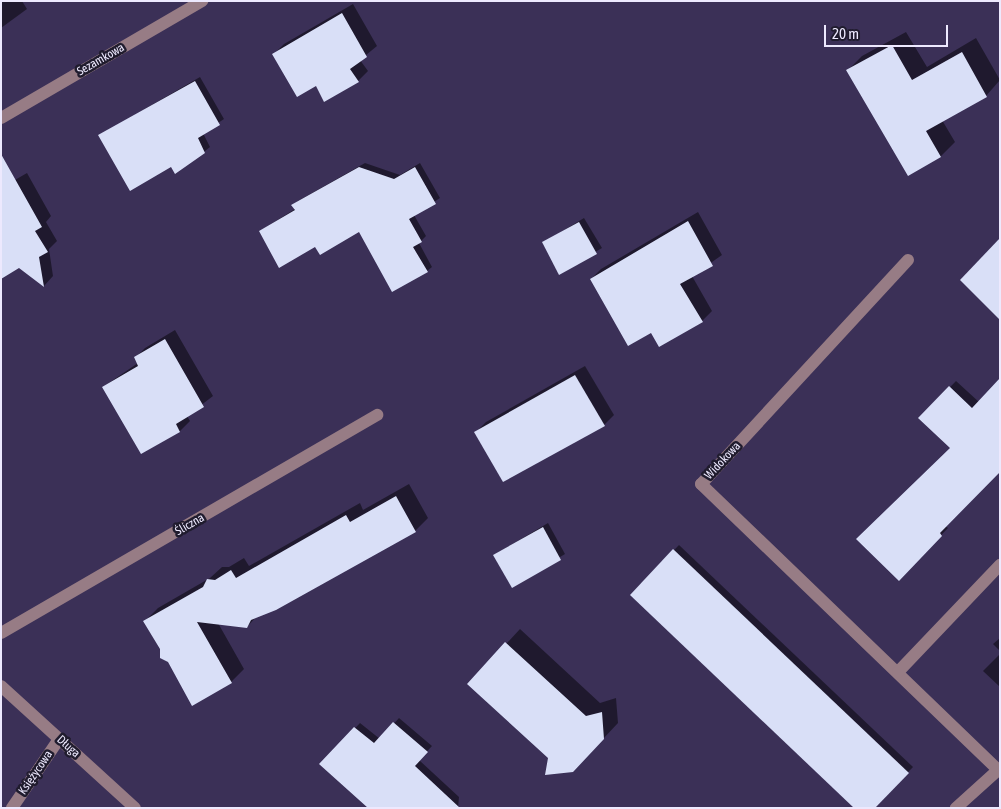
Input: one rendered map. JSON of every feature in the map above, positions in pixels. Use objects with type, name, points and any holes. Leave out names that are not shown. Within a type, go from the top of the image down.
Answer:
[{"type":"street","name":"Sezamkowa","points":[[1,118],[202,1]]},
{"type":"street","name":"Widokowa","points":[[908,260],[701,484],[998,770],[956,808]]},
{"type":"street","name":"Śliczna","points":[[1,633],[377,415]]},
{"type":"street","points":[[898,672],[1000,565]]},
{"type":"street","name":"Długa","points":[[1,686],[135,808]]},
{"type":"street","name":"Księżycowa","points":[[12,808],[59,739]]},
{"type":"building","points":[[342,13],[367,57],[350,69],[359,82],[324,102],[316,86],[297,97],[272,54]]},
{"type":"building","points":[[892,45],[912,80],[962,52],[987,97],[926,131],[941,157],[908,176],[846,70]]},
{"type":"building","points":[[195,81],[220,125],[198,138],[205,153],[175,174],[171,167],[130,191],[98,135]]},
{"type":"building","points":[[1,154],[42,227],[35,231],[48,252],[39,257],[44,287],[19,268],[1,279]]},
{"type":"building","points":[[359,167],[394,179],[415,167],[436,204],[409,219],[422,242],[413,247],[428,272],[392,292],[359,232],[320,255],[315,247],[279,268],[259,231],[295,210],[291,205]]},
{"type":"building","points":[[688,221],[713,266],[680,284],[703,322],[659,347],[651,333],[628,346],[590,279]]},
{"type":"building","points":[[579,222],[597,254],[559,275],[542,242]]},
{"type":"building","points":[[1000,238],[1000,320],[960,280]]},
{"type":"building","points":[[165,339],[204,407],[176,424],[180,432],[141,454],[102,387],[138,366],[134,357]]},
{"type":"building","points":[[575,375],[605,426],[503,482],[474,432]]},
{"type":"building","points":[[1000,378],[1000,472],[940,533],[942,536],[899,581],[856,539],[950,448],[918,418],[949,386],[972,408]]},
{"type":"building","points":[[396,496],[416,532],[276,610],[251,620],[247,628],[197,622],[232,683],[192,706],[168,662],[160,658],[160,649],[143,621],[203,587],[207,579],[215,580],[231,570],[236,578],[346,515],[350,522]]},
{"type":"building","points":[[543,527],[561,560],[512,588],[493,555]]},
{"type":"building","points":[[673,549],[909,773],[875,808],[854,808],[630,595]]},
{"type":"building","points":[[505,642],[586,716],[602,712],[604,739],[573,772],[545,775],[548,758],[467,684]]},
{"type":"building","points":[[393,722],[428,752],[415,766],[460,808],[368,808],[319,764],[354,727],[374,743]]}]
